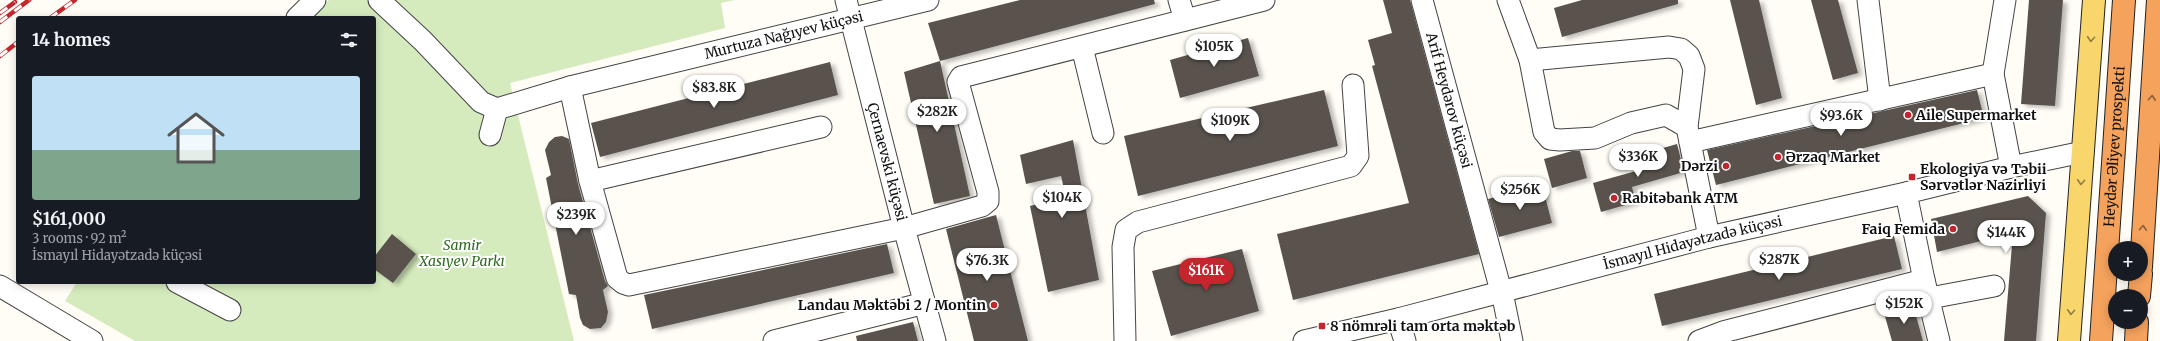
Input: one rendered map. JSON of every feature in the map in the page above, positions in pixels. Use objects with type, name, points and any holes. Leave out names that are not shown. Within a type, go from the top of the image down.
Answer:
[{"type":"highway","name":"Heydər Əliyev prospekti","points":[[2102,341],[2124,0]]},
{"type":"highway","points":[[2143,241],[2158,0]]},
{"type":"highway","points":[[2136,341],[2137,329]]},
{"type":"main road","points":[[2069,341],[2094,0]]},
{"type":"street","points":[[299,16],[315,0]]},
{"type":"street","points":[[379,0],[423,41],[481,102],[497,110],[490,135]]},
{"type":"street","name":"Murtuza Nağıyev küçəsi","points":[[497,110],[570,87],[848,9],[928,0]]},
{"type":"street","points":[[1179,0],[1185,20]]},
{"type":"street","points":[[570,87],[590,181],[617,278],[623,283],[629,285],[904,228],[982,206],[988,201],[988,192],[958,82],[961,77],[1264,0]]},
{"type":"street","name":"Arif Heydərov küçəsi","points":[[1422,0],[1501,292],[1512,341]]},
{"type":"street","points":[[1508,0],[1530,60],[1544,132],[1550,139],[1560,140],[1595,138],[1631,123],[1666,115],[1688,135]]},
{"type":"street","points":[[1868,0],[1880,100]]},
{"type":"street","points":[[2005,0],[1993,74],[2011,166]]},
{"type":"street","name":"Çernaevski küçəsi","points":[[848,9],[904,228],[935,341]]},
{"type":"street","points":[[1082,47],[1103,133]]},
{"type":"street","points":[[1530,60],[1669,47],[1681,49],[1689,56],[1694,69],[1688,135],[1709,237]]},
{"type":"street","points":[[1688,135],[1880,100],[1993,74]]},
{"type":"street","points":[[1125,341],[1123,247],[1126,230],[1138,222],[1351,166],[1358,156],[1353,85]]},
{"type":"street","points":[[590,181],[820,127]]},
{"type":"street","name":"İsmayıl Hidayətzadə küçəsi","points":[[1304,341],[1338,337],[1398,319],[1709,237],[1906,193],[2011,166],[2083,152]]},
{"type":"street","points":[[1906,193],[1939,341]]},
{"type":"street","points":[[181,284],[230,310]]},
{"type":"street","points":[[0,286],[92,341]]},
{"type":"street","points":[[1699,341],[1723,332],[1927,289],[1994,286]]},
{"type":"street","points":[[774,341],[925,304]]},
{"type":"street","points":[[1398,319],[1405,341]]},
{"type":"green space","name":"Samir Xasıyev Parkı","points":[[329,0],[735,0],[721,3],[725,28],[510,83],[574,341],[135,341],[65,301],[76,284],[376,284],[376,16],[312,16]]},
{"type":"building","points":[[1020,0],[1154,0],[1155,4],[940,61],[928,23]]},
{"type":"building","points":[[1383,0],[1410,0],[1479,254],[1293,300],[1277,234],[1409,203],[1372,66],[1375,65],[1368,40],[1392,33]]},
{"type":"building","points":[[1582,0],[1678,0],[1678,4],[1562,37],[1554,8]]},
{"type":"building","points":[[1730,0],[1759,0],[1782,98],[1756,105]]},
{"type":"building","points":[[1811,0],[1838,0],[1858,73],[1833,80]]},
{"type":"building","points":[[2029,0],[2063,0],[2055,106],[2021,104]]},
{"type":"building","points":[[1248,38],[1259,76],[1180,98],[1170,60]]},
{"type":"building","points":[[940,61],[970,196],[934,204],[904,72]]},
{"type":"building","points":[[830,62],[838,95],[600,157],[591,123]]},
{"type":"building","points":[[1324,90],[1338,146],[1138,196],[1124,136]]},
{"type":"building","points":[[1977,90],[1984,118],[1716,185],[1707,150]]},
{"type":"building","points":[[562,136],[569,139],[578,184],[605,281],[608,286],[603,290],[608,312],[606,322],[601,328],[590,329],[583,325],[580,318],[576,295],[569,294],[546,178],[551,175],[545,150],[549,142],[555,137]]},
{"type":"building","points":[[1073,140],[1099,280],[1048,292],[1030,206],[1066,197],[1061,176],[1026,184],[1020,155]]},
{"type":"building","points":[[1677,144],[1684,172],[1632,187],[1636,202],[1601,212],[1593,183],[1647,168],[1642,154]]},
{"type":"building","points":[[1572,151],[1580,151],[1587,178],[1552,188],[1544,159]]},
{"type":"building","points":[[1542,185],[1552,223],[1499,237],[1488,199]]},
{"type":"building","points":[[2028,196],[2046,213],[2036,341],[2004,341],[2013,233],[1937,252],[1931,219]]},
{"type":"building","points":[[996,215],[1028,341],[974,341],[946,229]]},
{"type":"building","points":[[392,234],[416,254],[393,283],[376,270],[376,254]]},
{"type":"building","points":[[1894,236],[1902,269],[1662,326],[1654,294]]},
{"type":"building","points":[[887,244],[894,273],[652,329],[644,295]]},
{"type":"building","points":[[1242,249],[1259,311],[1171,336],[1152,271]]},
{"type":"building","points":[[1913,305],[1923,341],[1892,341],[1884,313]]},
{"type":"building","points":[[913,322],[918,341],[857,341],[856,336]]},
{"type":"railway","points":[[0,22],[29,0]]},
{"type":"railway","points":[[53,16],[75,0]]},
{"type":"railway","points":[[0,13],[15,2]]},
{"type":"railway","points":[[0,56],[16,44]]},
{"type":"place","name":"Aile Supermarket","points":[[1908,115]]},
{"type":"place","name":"Ərzaq Market","points":[[1778,157]]},
{"type":"place","name":"Dərzi","points":[[1726,166]]},
{"type":"place","name":"Ekologiya və Təbii Sərvətlər Nazirliyi","points":[[1912,177]]},
{"type":"place","name":"Rabitəbank ATM","points":[[1614,198]]},
{"type":"place","name":"Faiq Femida","points":[[1953,229]]},
{"type":"place","name":"Landau Məktəbi 2 / Montin","points":[[994,305]]},
{"type":"place","name":"8 nömrəli tam orta məktəb","points":[[1322,326]]}]
